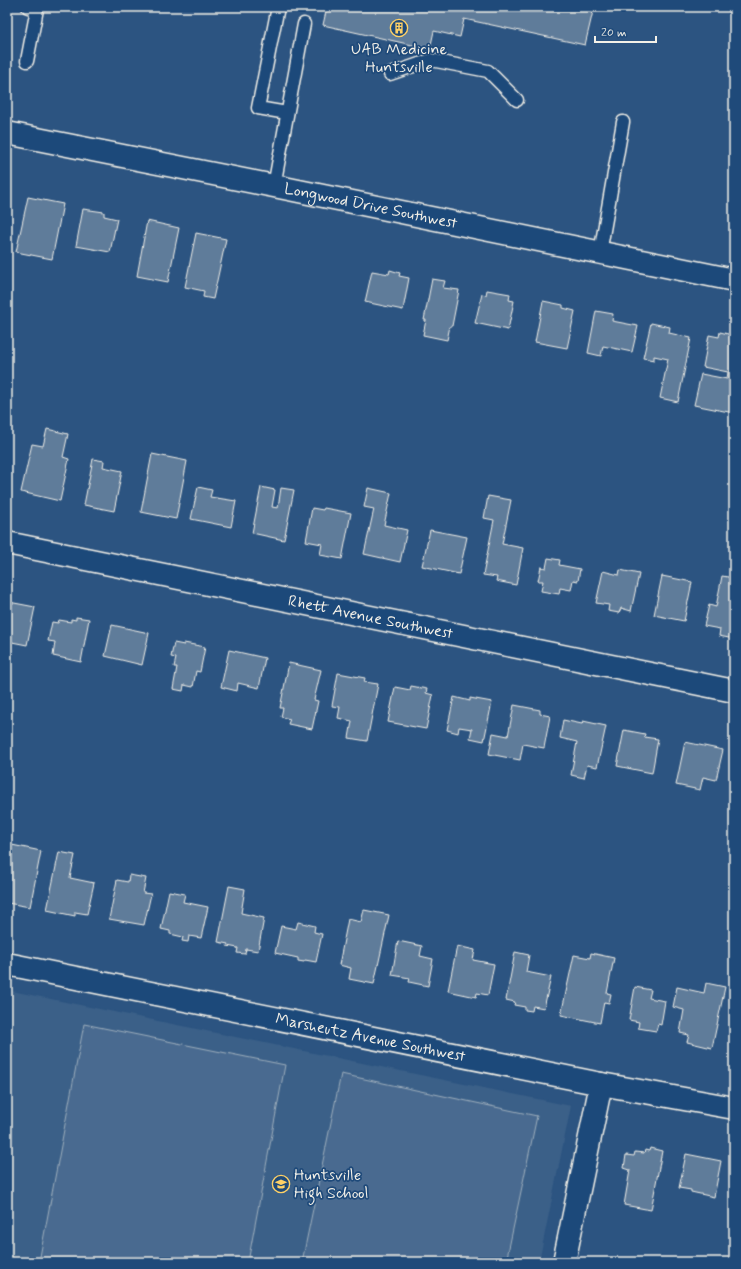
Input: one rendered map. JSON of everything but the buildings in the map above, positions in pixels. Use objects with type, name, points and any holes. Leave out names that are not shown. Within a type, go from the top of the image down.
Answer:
[{"type":"street","name":"Longwood Drive Southwest","points":[[7,133],[734,280]]},
{"type":"street","name":"Rhett Avenue Southwest","points":[[7,543],[734,691]]},
{"type":"street","name":"Marsheutz Avenue Southwest","points":[[7,964],[602,1084],[734,1108]]},
{"type":"street","points":[[564,1262],[602,1084]]},
{"type":"lane","points":[[27,61],[37,9],[28,7]]},
{"type":"lane","points":[[278,7],[258,108],[287,113]]},
{"type":"lane","points":[[274,186],[304,24]]},
{"type":"lane","points":[[390,74],[431,60],[488,71],[517,100]]},
{"type":"lane","points":[[600,253],[623,122]]},
{"type":"shaded area","name":"Huntsville High School","points":[[7,990],[571,1106],[539,1262],[7,1262]]},
{"type":"shaded area","points":[[84,1024],[285,1065],[248,1262],[39,1262]]},
{"type":"shaded area","points":[[341,1074],[537,1116],[506,1262],[302,1262]]},
{"type":"place","name":"UAB Medicine Huntsville","points":[[399,28]]},
{"type":"place","name":"Huntsville High School","points":[[281,1184]]}]
